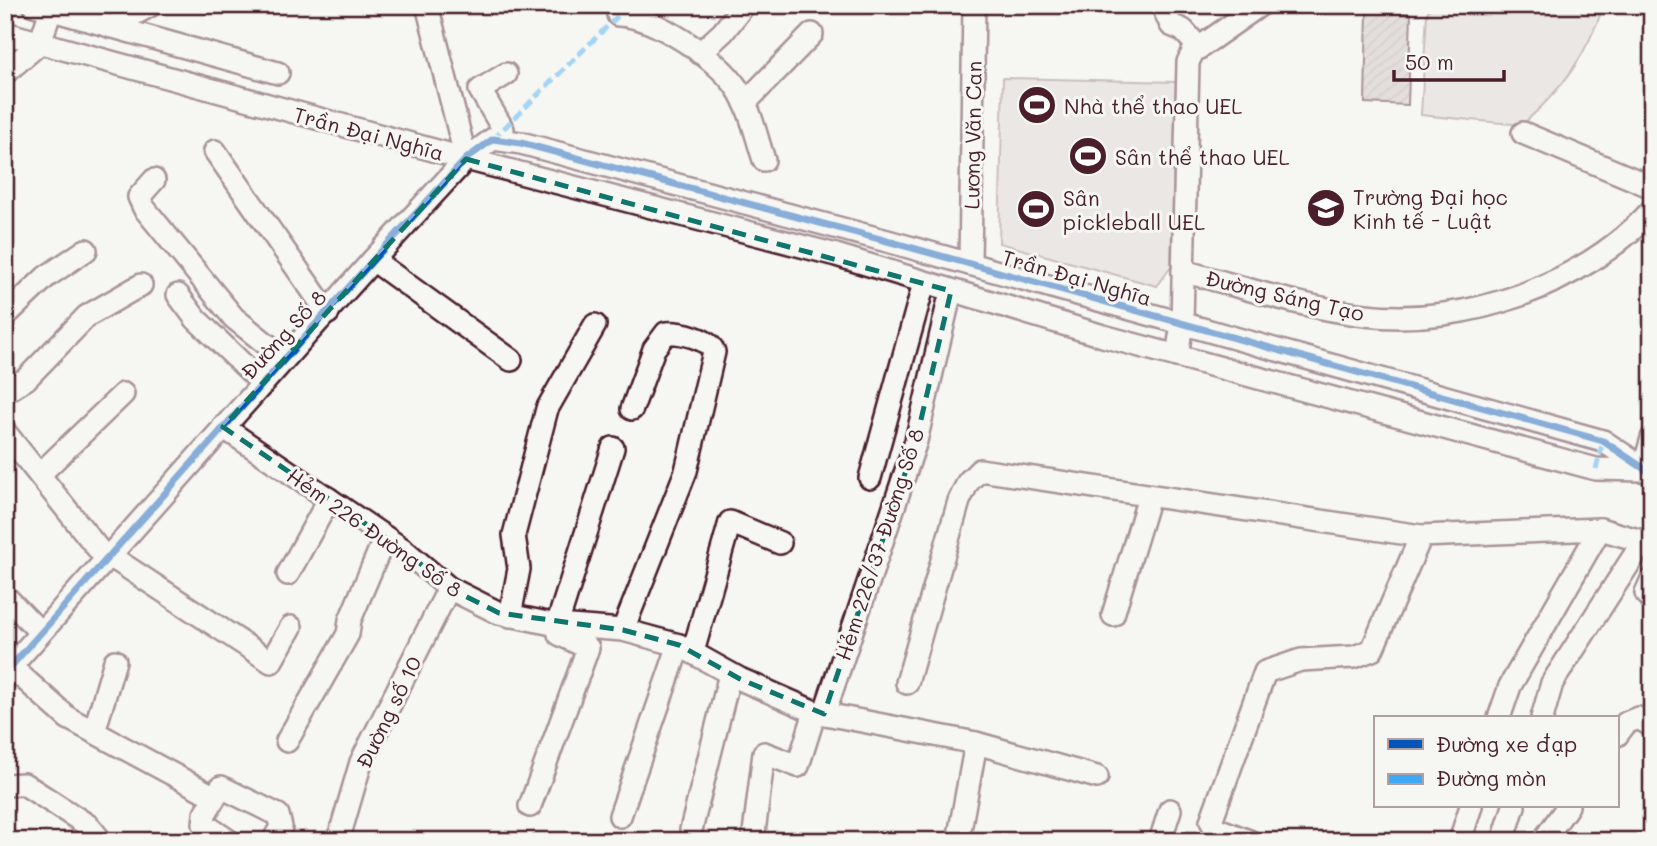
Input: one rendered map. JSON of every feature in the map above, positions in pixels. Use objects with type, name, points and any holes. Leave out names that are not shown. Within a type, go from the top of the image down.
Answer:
[{"type":"street","points":[[111,27],[151,5]]},
{"type":"street","points":[[427,5],[466,159]]},
{"type":"street","points":[[700,53],[723,32],[744,5]]},
{"type":"street","name":"Lương Văn Can","points":[[970,264],[974,5]]},
{"type":"street","points":[[1162,5],[1171,25],[1183,30],[1199,48]]},
{"type":"street","points":[[1177,356],[1182,324],[1188,62],[1199,48],[1260,5]]},
{"type":"street","points":[[5,73],[40,43],[45,7],[278,73]]},
{"type":"street","points":[[623,9],[687,42],[736,86],[745,103],[764,160]]},
{"type":"street","name":"Trần Đại Nghĩa","points":[[5,33],[466,159],[858,261],[923,283],[1177,356],[1596,469],[1647,472]]},
{"type":"street","points":[[745,103],[813,34]]},
{"type":"street","points":[[498,134],[480,90],[506,74]]},
{"type":"street","points":[[1523,133],[1652,187]]},
{"type":"street","name":"Trần Đại Nghĩa","points":[[498,134],[521,143],[970,264],[1603,441],[1647,472]]},
{"type":"street","name":"Đường Số 8","points":[[109,558],[373,260],[466,159],[498,134]]},
{"type":"street","points":[[215,152],[328,313]]},
{"type":"street","points":[[154,180],[139,197],[144,208],[234,318],[284,358]]},
{"type":"street","name":"Đường Sáng Tạo","points":[[1183,271],[1327,309],[1367,315],[1441,313],[1483,306],[1557,279],[1599,255],[1637,226],[1652,210]]},
{"type":"street","points":[[858,261],[867,236]]},
{"type":"street","points":[[5,316],[46,277],[86,250]]},
{"type":"street","points":[[373,260],[511,360]]},
{"type":"street","points":[[870,478],[923,283]]},
{"type":"street","points":[[5,392],[26,379],[87,316],[141,285]]},
{"type":"street","name":"Hẻm 226/37 Đường Số 8","points":[[753,841],[764,753],[798,766],[882,550],[916,441],[951,291]]},
{"type":"street","points":[[178,295],[215,339],[262,383]]},
{"type":"street","points":[[510,616],[519,569],[514,535],[547,409],[595,325]]},
{"type":"street","points":[[622,630],[686,471],[713,352],[712,346],[706,341],[666,333],[654,349],[632,409]]},
{"type":"street","points":[[40,474],[122,394]]},
{"type":"street","name":"Hẻm 226 Đường Số 8","points":[[223,427],[385,537],[449,588],[510,616],[557,625],[622,630],[686,648],[730,674],[819,713],[976,743],[1097,777]]},
{"type":"street","points":[[5,432],[109,558],[271,662],[291,627]]},
{"type":"street","points":[[1647,472],[1652,438]]},
{"type":"street","points":[[1596,469],[1603,441]]},
{"type":"street","points":[[530,806],[588,648],[559,634],[557,625],[613,448]]},
{"type":"street","points":[[906,683],[959,501],[968,482],[980,470],[1149,497],[1282,513],[1421,536],[1600,529],[1647,543],[1552,684],[1543,716]]},
{"type":"street","points":[[1113,615],[1149,497]]},
{"type":"street","points":[[288,574],[329,499]]},
{"type":"street","points":[[620,816],[686,648],[730,522],[779,543]]},
{"type":"street","points":[[1500,716],[1510,686],[1600,529]]},
{"type":"street","points":[[1249,841],[1215,828],[1211,821],[1265,672],[1301,660],[1354,657],[1372,650],[1421,536]]},
{"type":"street","points":[[287,741],[348,634],[350,620],[385,537]]},
{"type":"street","points":[[109,558],[8,670],[64,715],[214,796]]},
{"type":"street","points":[[1652,579],[1646,593],[1652,600]]},
{"type":"street","name":"Đường số 10","points":[[338,841],[361,762],[449,588]]},
{"type":"street","points":[[5,596],[40,632]]},
{"type":"street","points":[[94,732],[115,661]]},
{"type":"street","points":[[691,830],[730,674]]},
{"type":"street","points":[[1618,734],[1626,723],[1638,718],[1652,726]]},
{"type":"street","points":[[958,841],[976,743]]},
{"type":"street","points":[[5,785],[24,784],[89,826],[101,841]]},
{"type":"street","points":[[229,841],[204,824],[214,796],[223,787],[278,815],[281,827],[273,841]]},
{"type":"street","points":[[1460,841],[1470,808]]},
{"type":"street","points":[[1503,841],[1513,808]]},
{"type":"street","points":[[1543,841],[1566,808]]},
{"type":"street","points":[[1160,841],[1170,810]]},
{"type":"highlighted area","points":[[466,159],[951,291],[916,441],[824,714],[740,679],[679,645],[623,630],[499,613],[449,588],[404,550],[223,427]]},
{"type":"shaded area","points":[[1432,5],[1604,5],[1589,41],[1572,71],[1550,98],[1522,125],[1421,115],[1427,13]]},
{"type":"shaded area","name":"Sân thể thao UEL","points":[[1003,78],[1176,82],[1171,267],[1157,286],[999,243]]},
{"type":"building","points":[[1367,10],[1411,14],[1408,105],[1365,103]]},
{"type":"marked path","points":[[493,139],[629,5]]},
{"type":"marked path","points":[[1596,469],[1603,441]]},
{"type":"cycle path","points":[[5,673],[373,260],[466,159],[493,139],[521,143],[891,242],[1603,441],[1652,474]]},
{"type":"place","name":"Nhà thể thao UEL","points":[[1037,105]]},
{"type":"place","name":"Sân thể thao UEL","points":[[1088,156]]},
{"type":"place","name":"Trường Đại học Kinh tế - Luật","points":[[1326,208]]},
{"type":"place","name":"Sân pickleball UEL","points":[[1036,209]]}]
